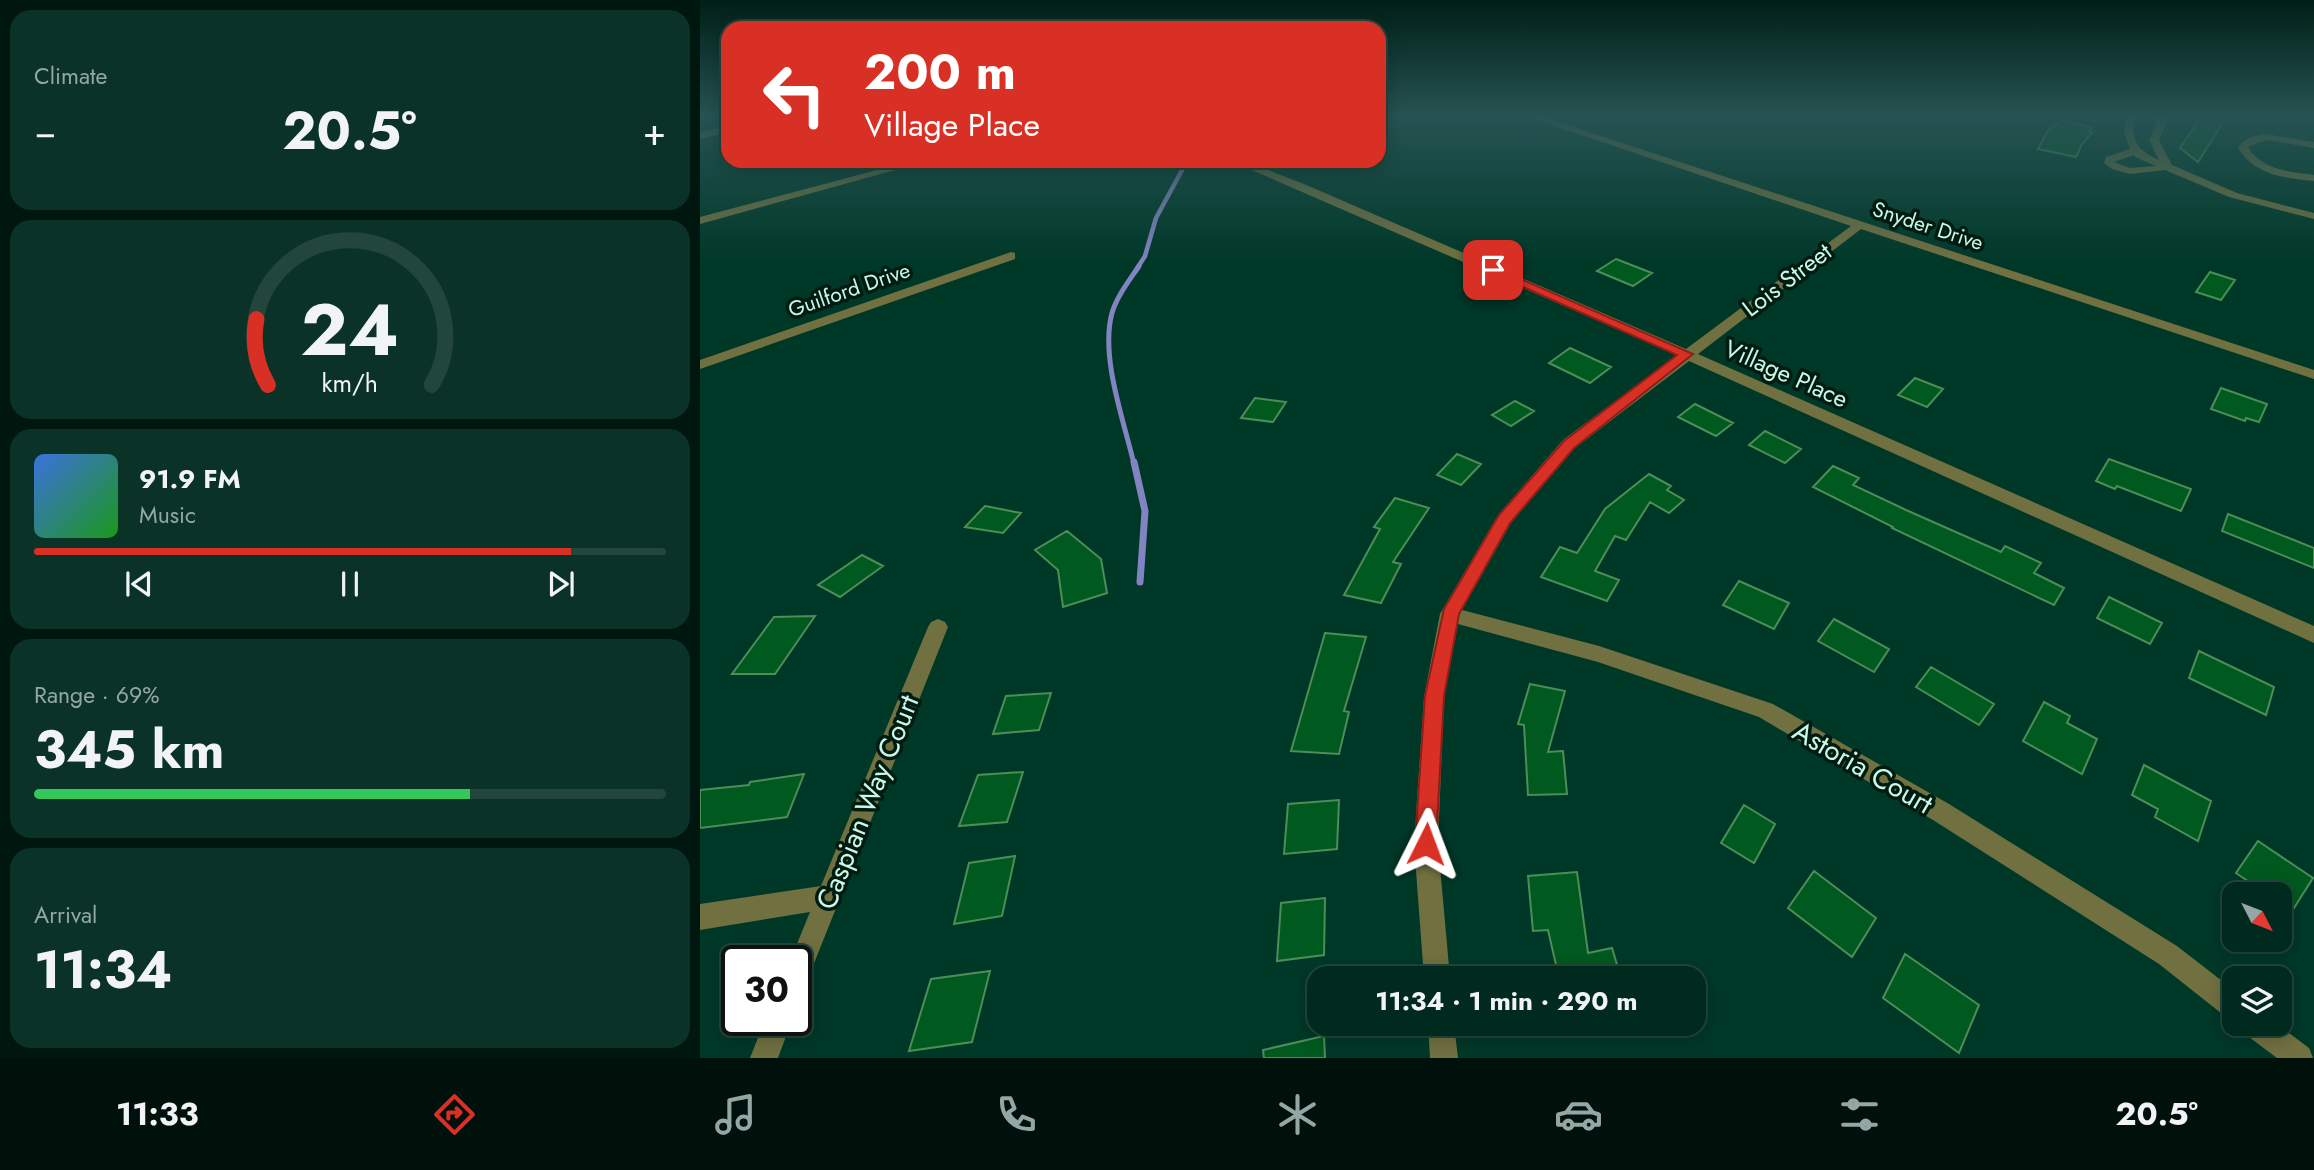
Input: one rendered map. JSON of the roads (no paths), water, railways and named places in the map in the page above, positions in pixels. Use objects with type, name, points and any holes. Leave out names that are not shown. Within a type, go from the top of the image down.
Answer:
[{"type":"street","name":"Snyder Drive","points":[[1679,165],[2314,375]]},
{"type":"street","points":[[2113,165],[2138,172],[2167,166],[2233,195],[2314,216]]},
{"type":"street","points":[[2262,165],[2314,178]]},
{"type":"street","points":[[700,221],[897,168]]},
{"type":"street","name":"Village Place","points":[[1254,168],[1686,354],[2314,635]]},
{"type":"street","name":"Lois Street","points":[[1436,966],[1426,844],[1434,696],[1450,614],[1504,519],[1569,444],[1860,225]]},
{"type":"street","name":"Guilford Drive","points":[[700,365],[1011,256]]},
{"type":"street","name":"Astoria Court","points":[[1450,614],[1599,654],[1766,710],[1941,812],[2168,955],[2222,998]]},
{"type":"street","name":"Caspian Way Court","points":[[809,945],[938,627]]},
{"type":"street","points":[[700,917],[828,897]]},
{"type":"street","points":[[764,1058],[773,1036]]},
{"type":"street","points":[[1442,1036],[1444,1058]]},
{"type":"street","points":[[2271,1036],[2299,1058]]},
{"type":"waterway","points":[[1138,267],[1145,256],[1156,218],[1183,168]]},
{"type":"waterway","points":[[1134,464],[1111,369],[1109,330],[1117,301],[1139,266]]},
{"type":"waterway","points":[[1134,462],[1145,511],[1140,582]]}]
